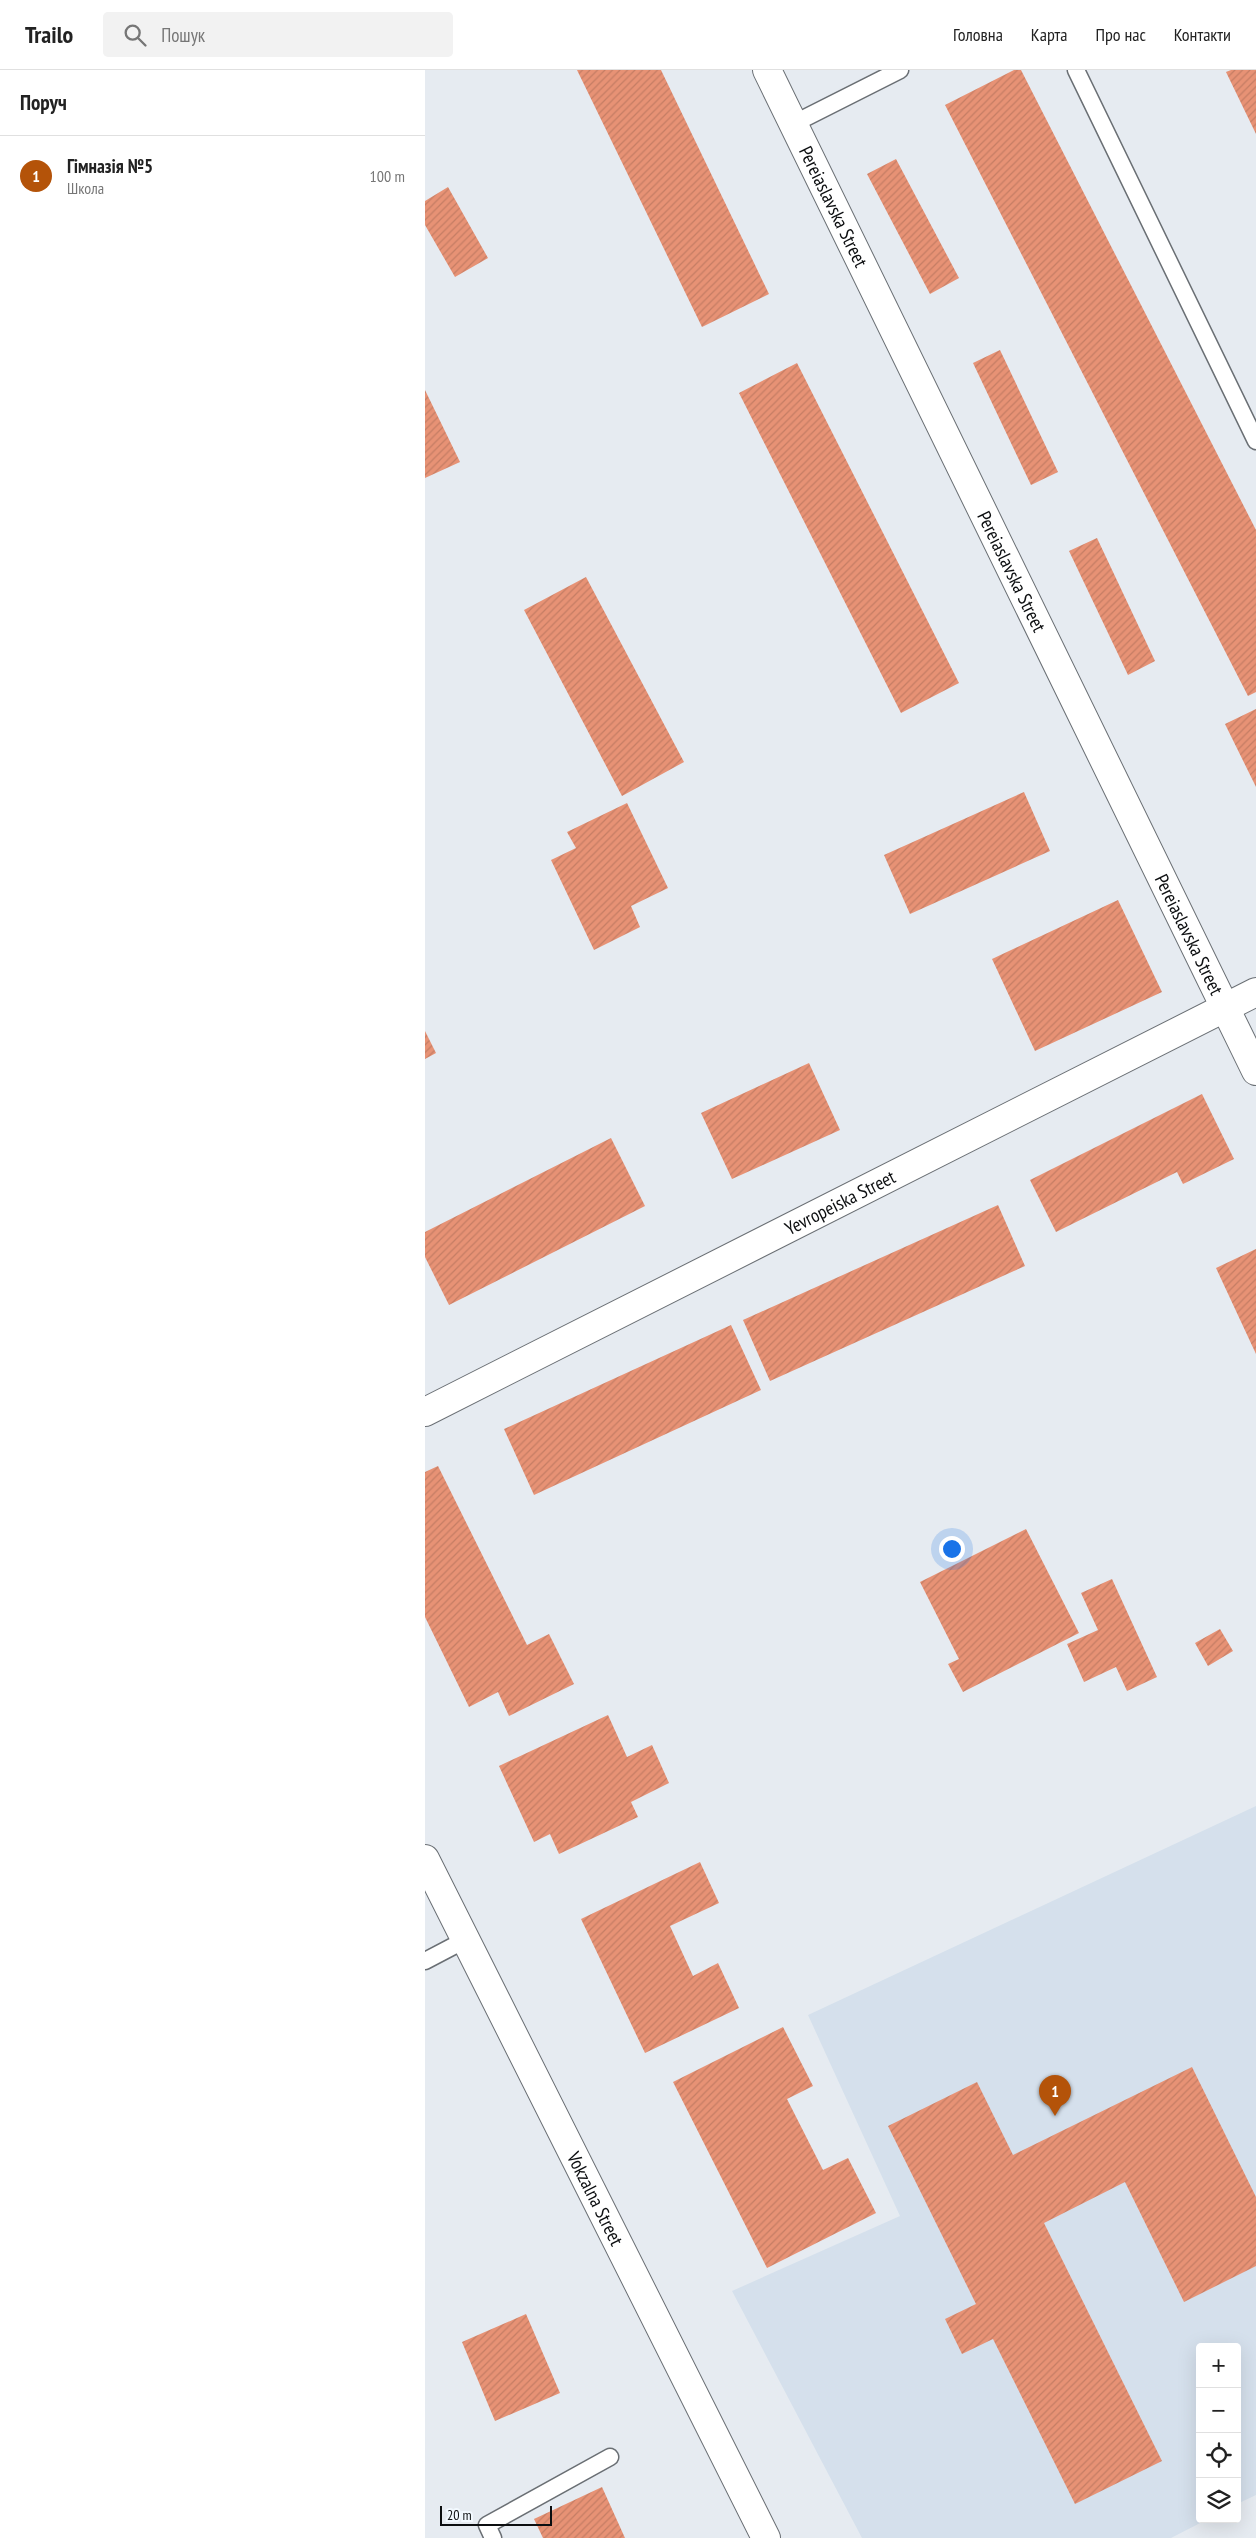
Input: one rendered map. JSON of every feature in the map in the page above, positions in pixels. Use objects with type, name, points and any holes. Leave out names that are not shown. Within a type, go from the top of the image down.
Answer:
[{"type":"street","name":"Pereiaslavska Street","points":[[767,70],[1223,1008],[1256,1071]]},
{"type":"street","name":"Yevropeiska Street","points":[[425,1412],[1256,992]]},
{"type":"street","name":"Vokzalna Street","points":[[425,1859],[766,2538]]},
{"type":"lane","points":[[793,124],[900,70]]},
{"type":"lane","points":[[1076,70],[1256,441]]},
{"type":"lane","points":[[425,1961],[465,1940]]},
{"type":"lane","points":[[493,2538],[487,2524],[610,2457]]},
{"type":"shaded area","points":[[1256,1806],[1256,2495],[1241,2502],[1241,2343],[1196,2343],[1196,2523],[1200,2523],[1171,2538],[862,2538],[732,2291],[900,2216],[808,2015]]},
{"type":"building","points":[[577,70],[661,70],[769,294],[702,327]]},
{"type":"building","points":[[1014,70],[1021,70],[1256,530],[1256,692],[1248,696],[945,105]]},
{"type":"building","points":[[1231,70],[1256,70],[1256,134],[1226,72]]},
{"type":"building","points":[[896,159],[959,278],[930,294],[867,174]]},
{"type":"building","points":[[448,187],[488,258],[455,277],[425,225],[425,201]]},
{"type":"building","points":[[1000,350],[1058,472],[1031,485],[973,363]]},
{"type":"building","points":[[797,363],[959,683],[901,713],[739,393]]},
{"type":"building","points":[[425,390],[460,462],[425,478]]},
{"type":"building","points":[[1097,538],[1155,661],[1128,675],[1069,551]]},
{"type":"building","points":[[586,577],[684,762],[622,796],[524,610]]},
{"type":"building","points":[[1256,709],[1256,787],[1225,724]]},
{"type":"building","points":[[1024,792],[1050,851],[910,914],[884,855]]},
{"type":"building","points":[[627,803],[668,888],[631,906],[640,927],[594,950],[551,860],[576,848],[567,832]]},
{"type":"building","points":[[1118,900],[1162,992],[1035,1051],[992,959]]},
{"type":"building","points":[[425,1031],[436,1053],[425,1059]]},
{"type":"building","points":[[809,1063],[840,1130],[732,1179],[701,1113]]},
{"type":"building","points":[[1202,1094],[1234,1159],[1183,1184],[1177,1172],[1056,1232],[1030,1180]]},
{"type":"building","points":[[611,1138],[645,1206],[449,1305],[425,1257],[425,1232]]},
{"type":"building","points":[[998,1205],[1025,1266],[770,1381],[743,1320]]},
{"type":"building","points":[[1256,1249],[1256,1354],[1216,1268]]},
{"type":"building","points":[[731,1325],[761,1390],[534,1495],[504,1429]]},
{"type":"building","points":[[438,1466],[527,1645],[549,1634],[574,1684],[509,1716],[498,1692],[469,1707],[425,1617],[425,1472]]},
{"type":"building","points":[[1026,1529],[1079,1633],[963,1692],[948,1664],[959,1659],[920,1582]]},
{"type":"building","points":[[1112,1579],[1157,1677],[1127,1691],[1116,1667],[1084,1682],[1067,1644],[1098,1630],[1081,1593]]},
{"type":"building","points":[[1220,1629],[1233,1651],[1208,1666],[1195,1643]]},
{"type":"building","points":[[608,1715],[627,1757],[652,1745],[669,1783],[631,1802],[638,1817],[559,1854],[550,1834],[534,1842],[499,1766]]},
{"type":"building","points":[[700,1862],[719,1903],[670,1926],[693,1976],[718,1963],[739,2008],[645,2053],[581,1919]]},
{"type":"building","points":[[783,2027],[813,2086],[787,2099],[823,2170],[848,2158],[876,2213],[767,2268],[673,2082]]},
{"type":"building","points":[[1192,2067],[1256,2197],[1256,2266],[1184,2302],[1125,2182],[1044,2223],[1162,2461],[1075,2504],[993,2339],[962,2354],[945,2319],[976,2304],[888,2126],[977,2082],[1013,2155]]},
{"type":"building","points":[[526,2314],[560,2393],[495,2421],[462,2342]]},
{"type":"building","points":[[602,2487],[625,2538],[543,2538],[534,2519]]},
{"type":"place","name":"Гімназія №5","points":[[1055,2116]]}]
